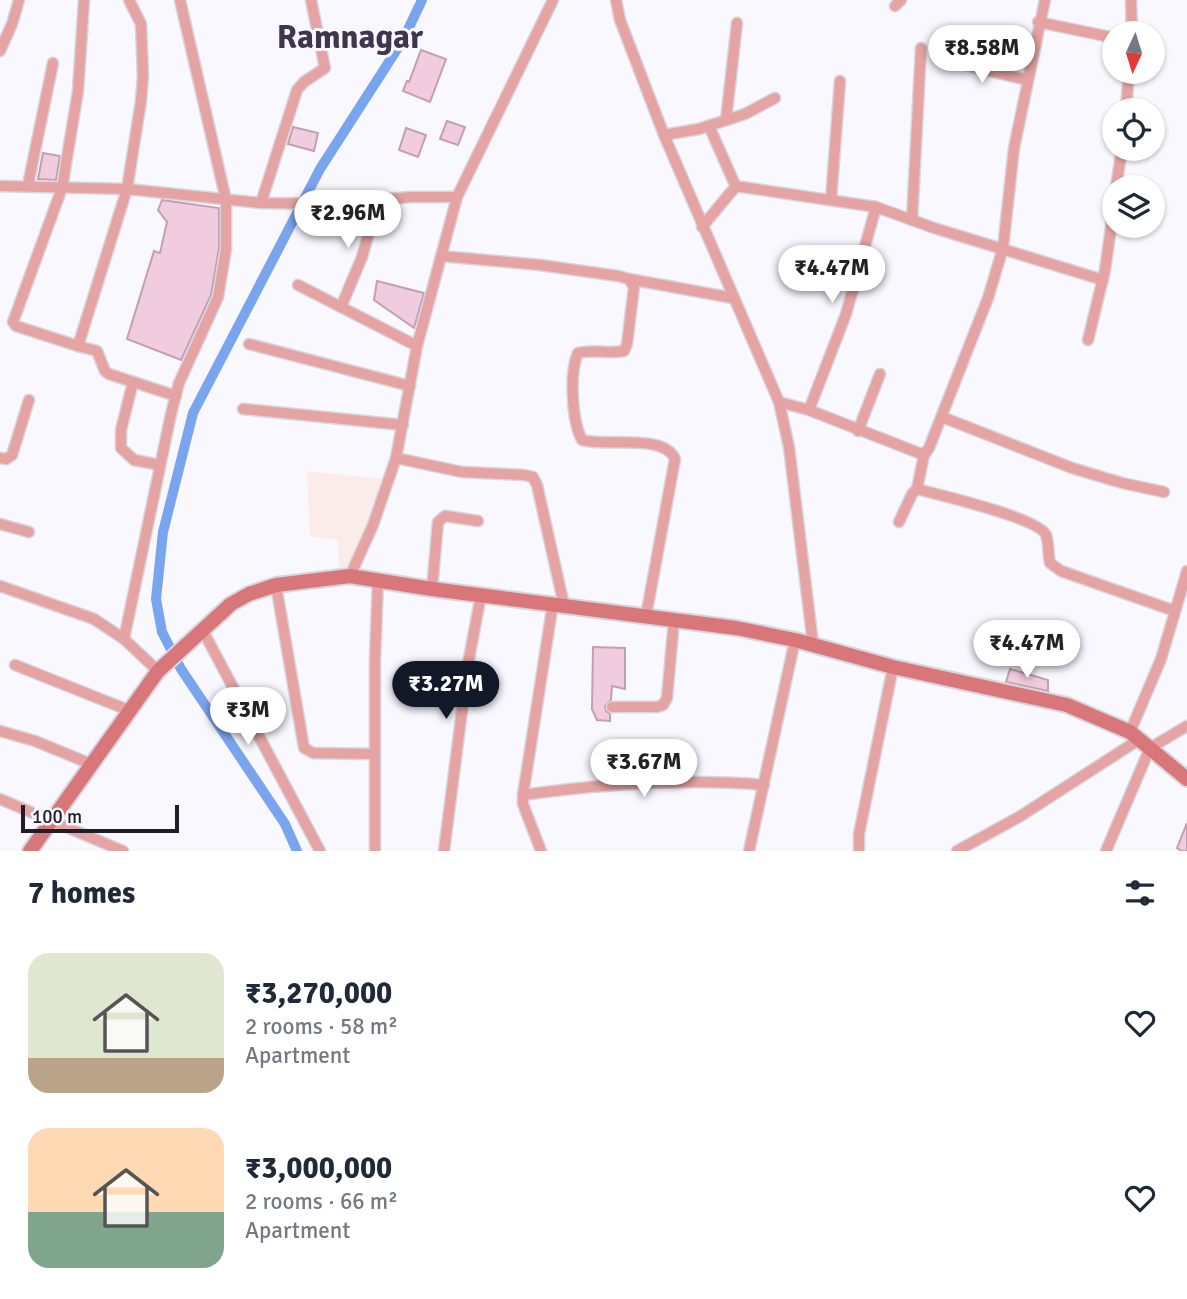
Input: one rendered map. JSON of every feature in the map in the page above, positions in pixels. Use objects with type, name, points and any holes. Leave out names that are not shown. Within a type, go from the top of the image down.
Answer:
[{"type":"street","points":[[0,51],[19,0]]},
{"type":"street","points":[[84,0],[78,91],[62,188],[13,322],[16,326],[97,351],[105,371],[109,374],[176,397]]},
{"type":"street","points":[[78,346],[127,190],[141,101],[141,24],[129,0]]},
{"type":"street","points":[[124,639],[179,383],[206,327],[221,285],[226,249],[226,200],[180,0]]},
{"type":"street","points":[[261,203],[297,90],[325,68],[312,0]]},
{"type":"street","points":[[350,576],[373,525],[396,458],[417,346],[457,197],[553,0]]},
{"type":"street","points":[[616,0],[620,20],[664,135],[779,402],[789,447],[813,645]]},
{"type":"street","points":[[899,522],[917,489],[924,456],[988,298],[1003,248],[1014,148],[1038,22],[1045,0]]},
{"type":"street","points":[[1131,0],[1132,21]]},
{"type":"street","points":[[1038,22],[1102,35]]},
{"type":"street","points":[[726,120],[737,23]]},
{"type":"street","points":[[912,220],[921,48]]},
{"type":"street","points":[[945,60],[1027,80]]},
{"type":"street","points":[[28,185],[53,63]]},
{"type":"street","points":[[831,200],[840,81]]},
{"type":"street","points":[[664,135],[709,126],[744,114],[775,98]]},
{"type":"street","points":[[709,126],[736,187]]},
{"type":"street","points":[[1,189],[28,185],[127,190],[261,203],[308,204],[457,197]]},
{"type":"street","points":[[702,227],[736,187]]},
{"type":"street","points":[[736,187],[876,206],[912,220],[1103,280]]},
{"type":"street","points":[[341,307],[362,257],[378,200]]},
{"type":"street","points":[[809,410],[846,314],[876,206]]},
{"type":"street","points":[[1088,340],[1103,280],[1109,238]]},
{"type":"street","points":[[441,256],[540,265],[733,298]]},
{"type":"street","points":[[629,279],[634,287],[624,351],[578,353],[574,368],[574,399],[582,440],[647,444],[668,451],[675,460],[646,616]]},
{"type":"street","points":[[298,285],[417,346]]},
{"type":"street","points":[[249,344],[410,386]]},
{"type":"street","points":[[858,431],[880,374]]},
{"type":"street","points":[[133,382],[121,430],[121,448],[134,460],[160,466]]},
{"type":"street","points":[[0,458],[6,459],[12,455],[29,400]]},
{"type":"street","points":[[779,402],[809,410],[924,456]]},
{"type":"street","points":[[243,409],[403,425]]},
{"type":"street","points":[[942,417],[1072,468],[1164,492]]},
{"type":"street","points":[[396,458],[462,472],[524,475],[533,477],[537,485],[559,604],[523,795],[523,804],[541,851]]},
{"type":"street","points":[[917,489],[1016,517],[1038,527],[1046,535],[1050,563],[1061,571],[1175,611]]},
{"type":"street","points":[[432,589],[438,523],[441,518],[445,516],[478,521]]},
{"type":"street","points":[[0,524],[29,532]]},
{"type":"street","points":[[1105,851],[1140,740],[1187,571]]},
{"type":"street","points":[[30,851],[158,671],[231,604],[249,594],[276,585],[350,576],[736,628],[794,640],[893,667],[1067,705],[1140,740],[1187,779]]},
{"type":"street","points":[[375,851],[375,658],[379,580]]},
{"type":"street","points":[[276,585],[304,748],[313,753],[374,754]]},
{"type":"street","points":[[0,586],[94,619],[124,639],[158,671]]},
{"type":"street","points":[[444,851],[468,664],[481,595]]},
{"type":"street","points":[[612,707],[663,705],[667,698],[674,620]]},
{"type":"street","points":[[202,629],[320,851]]},
{"type":"street","points":[[749,851],[794,640]]},
{"type":"street","points":[[15,665],[128,710]]},
{"type":"street","points":[[859,851],[859,834],[893,667]]},
{"type":"street","points":[[957,851],[1019,817],[1140,740],[1187,726]]},
{"type":"street","points":[[0,731],[35,741],[91,764]]},
{"type":"street","points":[[523,795],[589,786],[722,782],[764,785]]},
{"type":"street","points":[[0,799],[123,851]]},
{"type":"shaded area","points":[[307,471],[382,479],[355,558],[339,572],[338,540],[310,536]]},
{"type":"building","points":[[421,50],[446,59],[430,102],[403,91]]},
{"type":"building","points":[[447,121],[465,127],[458,145],[440,139]]},
{"type":"building","points":[[293,127],[318,133],[314,151],[288,144]]},
{"type":"building","points":[[406,128],[426,135],[418,157],[399,150]]},
{"type":"building","points":[[43,153],[60,156],[56,180],[38,179]]},
{"type":"building","points":[[162,200],[219,208],[219,248],[211,295],[181,360],[127,339],[154,251],[160,253],[167,222],[158,210]]},
{"type":"building","points":[[377,281],[424,293],[414,328],[374,300]]},
{"type":"building","points":[[593,647],[625,648],[625,689],[612,686],[611,700],[605,706],[610,714],[610,721],[597,720],[592,709]]},
{"type":"building","points":[[1010,669],[1048,680],[1048,691],[1006,682]]},
{"type":"building","points":[[1187,823],[1187,851],[1182,851],[1177,848]]},
{"type":"waterway","points":[[297,851],[285,824],[181,669],[162,632],[156,599],[163,532],[193,413],[320,169],[403,40],[422,0]]},
{"type":"district","name":"Ramnagar","points":[[350,36]]}]
